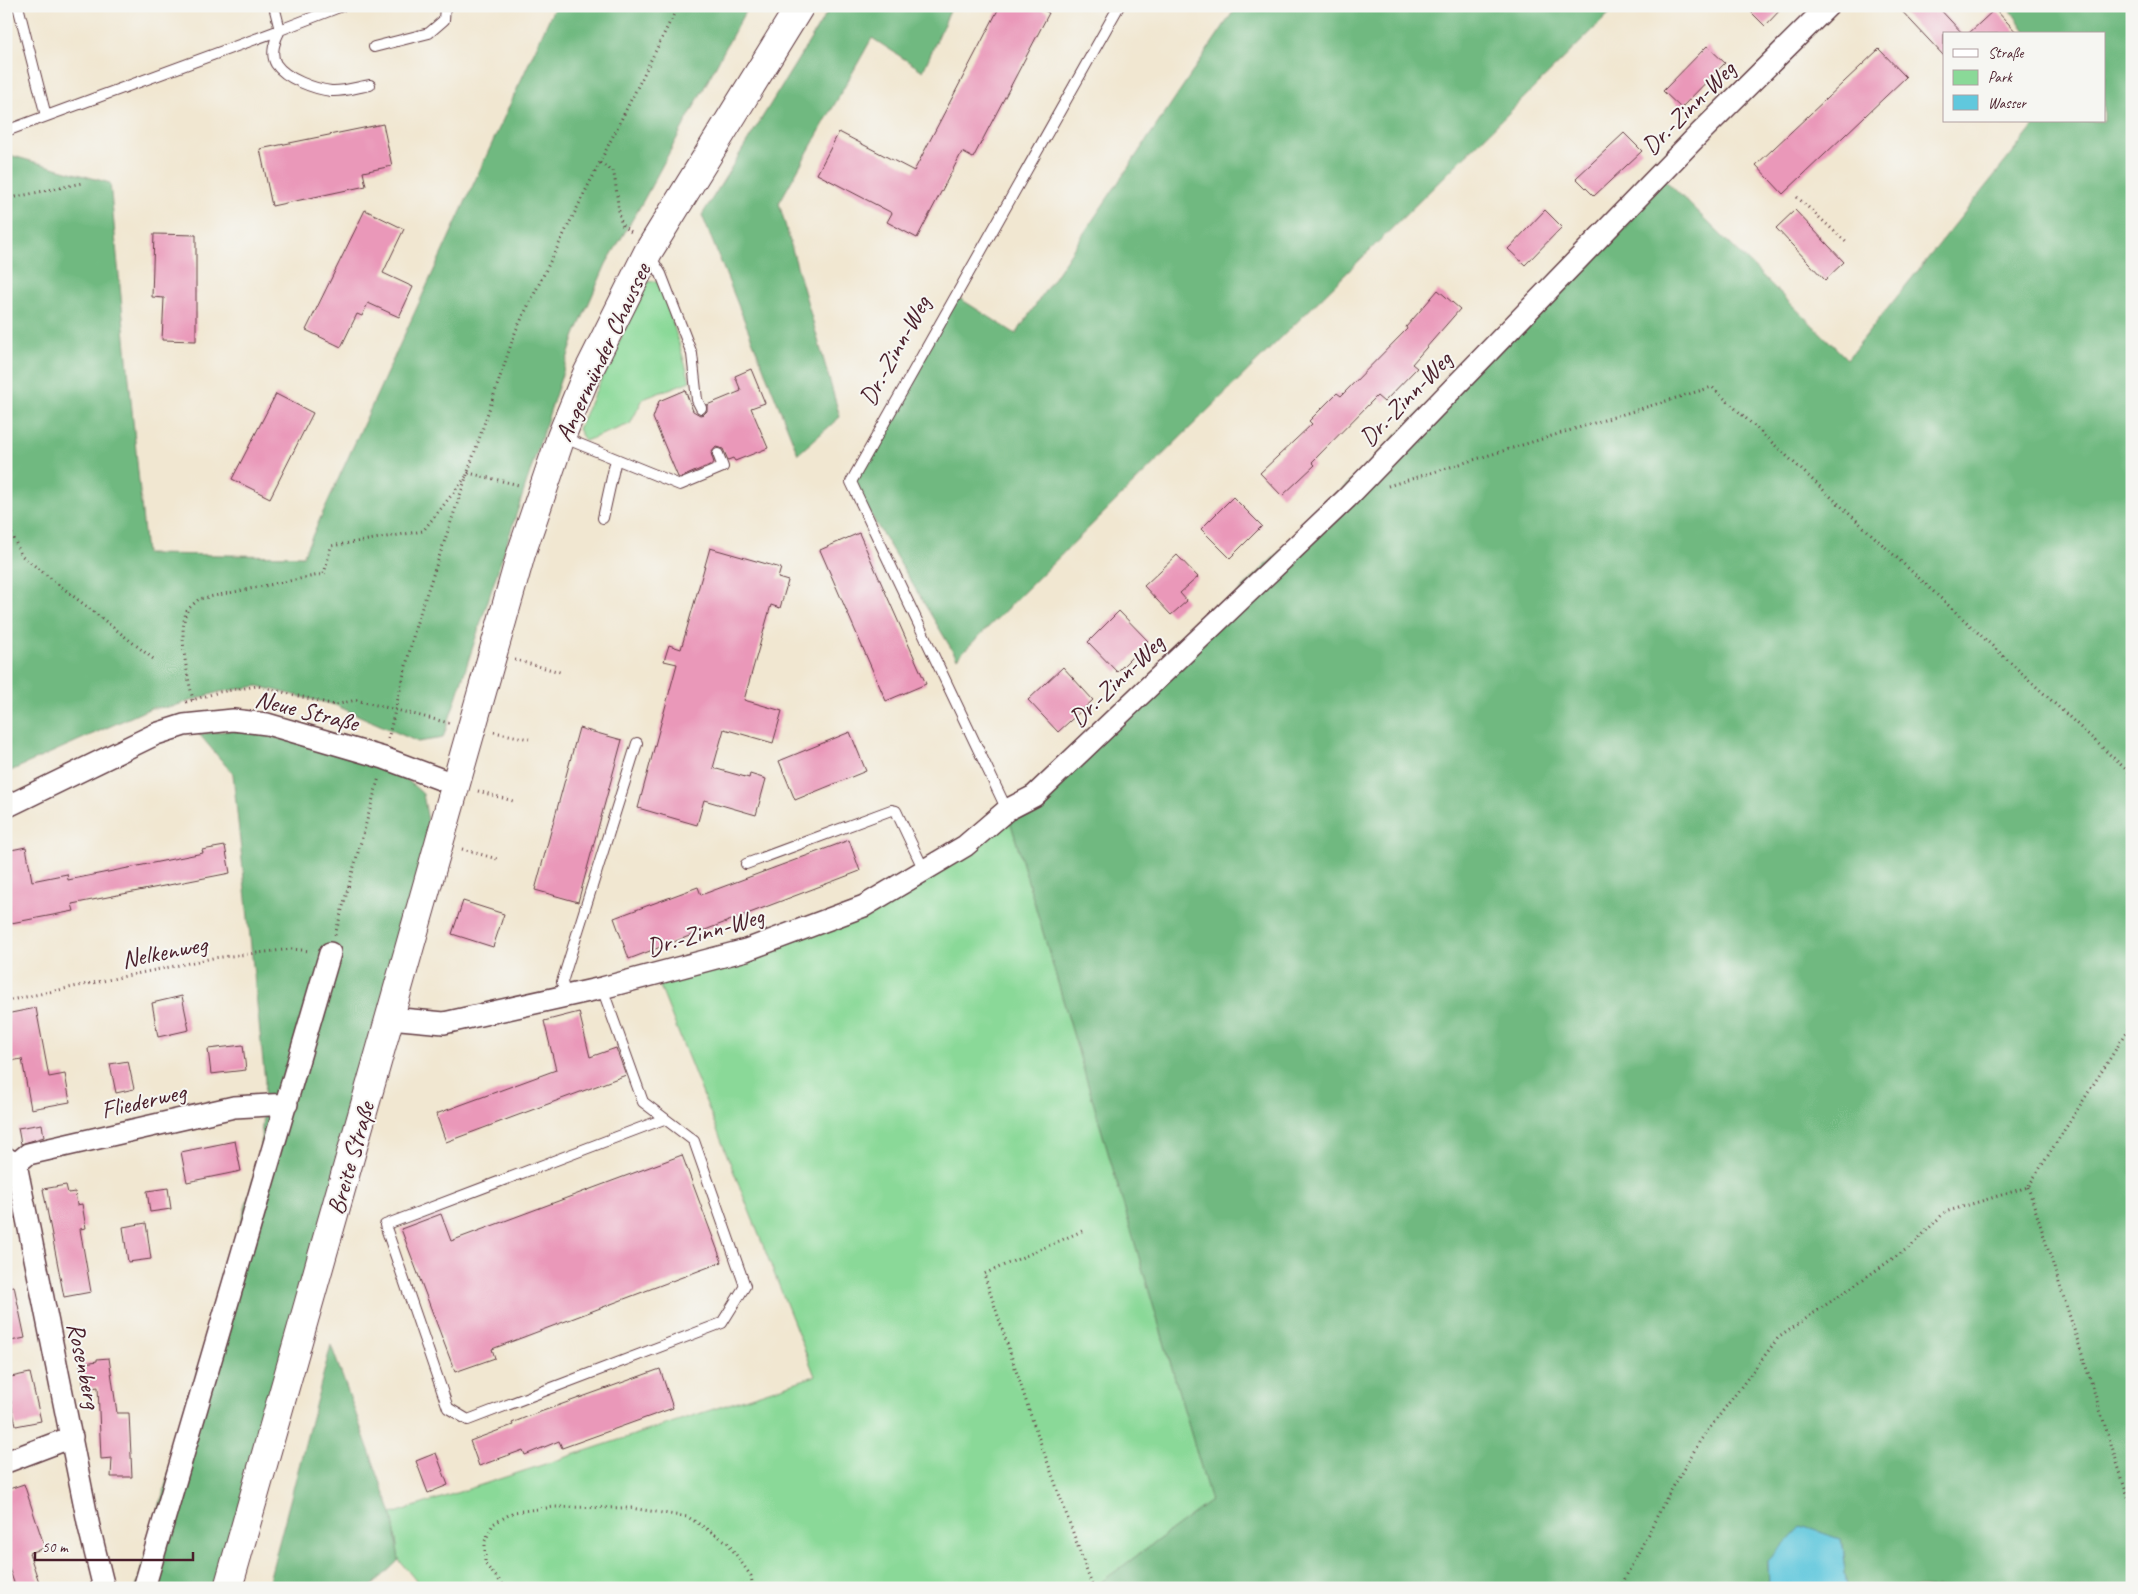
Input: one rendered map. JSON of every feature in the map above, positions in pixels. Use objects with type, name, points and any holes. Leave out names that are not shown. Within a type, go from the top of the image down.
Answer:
[{"type":"main road","name":"Angermünder Chaussee","points":[[473,728],[521,554],[561,437],[586,376],[648,252],[800,6]]},
{"type":"main road","name":"Breite Straße","points":[[228,1588],[390,1018],[467,788],[473,728]]},
{"type":"street","name":"Dr.-Zinn-Weg","points":[[390,1018],[444,1023],[602,988],[755,947],[864,906],[965,846],[1007,810],[1034,796],[1347,498],[1700,132],[1828,6]]},
{"type":"street","name":"Neue Straße","points":[[6,807],[156,734],[184,726],[233,720],[267,724],[384,758],[467,788]]},
{"type":"street","points":[[144,1588],[330,953]]},
{"type":"street","name":"Fliederweg","points":[[11,1161],[28,1154],[234,1107],[287,1104]]},
{"type":"street","name":"Rosenberg","points":[[11,1161],[72,1437],[89,1527],[104,1588]]},
{"type":"street","points":[[6,1462],[72,1437]]},
{"type":"lane","points":[[18,6],[46,116]]},
{"type":"lane","points":[[274,6],[280,30],[275,38],[274,51],[276,63],[287,73],[309,87],[333,91],[370,85]]},
{"type":"lane","points":[[6,131],[342,6]]},
{"type":"lane","points":[[374,46],[429,33],[444,20],[445,6]]},
{"type":"lane","name":"Dr.-Zinn-Weg","points":[[1007,810],[851,482],[1119,6]]},
{"type":"lane","points":[[648,252],[661,274],[692,354],[698,400],[701,408]]},
{"type":"lane","points":[[561,437],[680,485],[723,467],[718,454]]},
{"type":"lane","points":[[603,518],[616,459]]},
{"type":"lane","points":[[566,996],[562,982],[637,743]]},
{"type":"lane","points":[[746,864],[891,810],[896,811],[924,870]]},
{"type":"lane","points":[[602,988],[643,1102],[694,1141],[745,1286],[722,1323],[468,1420],[448,1408],[385,1225],[664,1119]]},
{"type":"path","points":[[330,953],[384,758],[416,626],[516,330],[678,6]]},
{"type":"path","points":[[600,163],[613,171],[622,226],[640,238],[648,252]]},
{"type":"path","points":[[6,199],[82,183]]},
{"type":"path","points":[[1797,196],[1846,243]]},
{"type":"path","points":[[1384,487],[1712,387],[2132,774]]},
{"type":"path","points":[[469,473],[543,490]]},
{"type":"path","points":[[193,700],[186,671],[183,640],[186,612],[199,599],[324,574],[331,546],[423,531],[469,473]]},
{"type":"path","points":[[6,520],[21,555],[156,661]]},
{"type":"path","points":[[178,705],[219,692],[258,686],[335,705],[356,700],[396,709]]},
{"type":"path","points":[[467,788],[513,801]]},
{"type":"path","points":[[461,849],[497,859]]},
{"type":"path","name":"Nelkenweg","points":[[6,1001],[213,958],[292,948],[330,953]]},
{"type":"path","points":[[1620,1588],[1666,1499],[1700,1442],[1778,1338],[1911,1246],[1945,1212],[2028,1187],[2132,1024]]},
{"type":"path","points":[[2028,1187],[2132,1509]]},
{"type":"path","points":[[1082,1231],[984,1274],[1032,1419],[1093,1588]]},
{"type":"path","points":[[506,1588],[485,1564],[484,1542],[493,1524],[514,1512],[554,1507],[631,1508],[688,1517],[727,1542],[751,1576],[753,1588]]},
{"type":"green space","points":[[555,6],[748,6],[641,205],[606,264],[575,335],[443,738],[418,742],[335,705],[258,686],[219,692],[171,707],[151,708],[6,773],[6,154],[110,183],[146,554],[303,556]]},
{"type":"green space","points":[[831,6],[952,6],[923,71],[872,38],[779,203],[840,417],[798,454],[702,215]]},
{"type":"green space","points":[[1237,6],[1617,6],[957,658],[851,482],[956,296],[1016,334]]},
{"type":"green space","points":[[2008,6],[2132,6],[2132,1588],[1847,1588],[1841,1539],[1768,1561],[1769,1588],[1093,1588],[1211,1501],[1007,810],[1034,796],[1659,174],[1847,359],[2037,122],[2106,122],[2106,32],[2026,32]]},
{"type":"green space","points":[[657,281],[662,286],[690,381],[643,399],[630,424],[585,441],[578,429],[647,282]]},
{"type":"green space","points":[[233,730],[317,745],[403,776],[423,794],[428,821],[424,854],[219,1588],[136,1588],[260,1156],[265,1081],[233,774],[199,734]]},
{"type":"green space","points":[[1007,810],[1211,1501],[1093,1588],[422,1588],[399,1560],[392,1514],[815,1376],[655,974],[864,906]]},
{"type":"green space","points":[[331,1345],[392,1514],[399,1560],[370,1588],[267,1588]]},
{"type":"water","points":[[1801,1526],[1841,1539],[1847,1588],[1769,1588],[1768,1561]]},
{"type":"building","points":[[1000,6],[1036,6],[1049,13],[973,158],[962,152],[917,238],[887,222],[892,213],[817,174],[839,132],[914,171]]},
{"type":"building","points":[[1745,6],[1784,6],[1765,26]]},
{"type":"building","points":[[1897,6],[1937,6],[1961,32],[1943,32],[1943,55]]},
{"type":"building","points":[[1995,9],[2016,32],[1970,32]]},
{"type":"building","points":[[1707,46],[1725,63],[1681,108],[1663,91]]},
{"type":"building","points":[[1879,49],[1906,77],[1783,194],[1756,165]]},
{"type":"building","points":[[383,124],[392,166],[363,172],[366,186],[272,206],[260,149]]},
{"type":"building","points":[[1624,133],[1642,151],[1594,196],[1576,178]]},
{"type":"building","points":[[365,210],[404,229],[383,273],[413,287],[399,317],[368,303],[362,316],[357,314],[341,347],[306,330]]},
{"type":"building","points":[[1545,210],[1562,227],[1525,265],[1508,249]]},
{"type":"building","points":[[1795,210],[1844,262],[1825,280],[1776,228]]},
{"type":"building","points":[[154,234],[196,235],[196,341],[162,340],[164,298],[152,297]]},
{"type":"building","points":[[1438,290],[1460,309],[1412,364],[1417,368],[1384,402],[1377,396],[1312,462],[1315,465],[1282,496],[1260,473],[1312,424],[1309,421],[1337,393],[1341,396],[1407,329],[1406,327]]},
{"type":"building","points":[[751,369],[765,403],[751,408],[768,448],[735,461],[733,458],[728,460],[723,449],[716,447],[711,453],[714,463],[680,478],[678,477],[653,418],[659,401],[685,390],[693,411],[700,415],[704,414],[707,411],[707,405],[741,391],[735,376]]},
{"type":"building","points":[[276,394],[313,413],[270,498],[232,479]]},
{"type":"building","points":[[1233,497],[1262,526],[1230,558],[1201,529]]},
{"type":"building","points":[[859,533],[926,684],[886,701],[820,550]]},
{"type":"building","points":[[710,548],[781,568],[778,578],[788,581],[780,608],[771,605],[744,700],[782,711],[773,743],[724,729],[713,768],[749,778],[750,774],[766,779],[756,815],[704,800],[697,825],[638,808],[677,664],[664,661],[669,645],[681,649]]},
{"type":"building","points":[[1177,555],[1198,577],[1180,593],[1187,601],[1171,615],[1144,586]]},
{"type":"building","points":[[1119,611],[1148,641],[1117,672],[1088,642]]},
{"type":"building","points":[[1063,667],[1093,700],[1058,732],[1028,700]]},
{"type":"building","points":[[579,728],[622,740],[578,902],[535,890]]},
{"type":"building","points":[[850,732],[866,771],[795,800],[779,761]]},
{"type":"building","points":[[849,840],[860,871],[629,959],[614,918],[698,887],[701,895]]},
{"type":"building","points":[[225,846],[230,873],[72,904],[74,911],[6,924],[6,851],[26,847],[32,881],[67,874],[68,880],[203,853],[202,850]]},
{"type":"building","points":[[463,901],[504,914],[493,947],[452,934]]},
{"type":"building","points":[[182,996],[189,1030],[158,1037],[152,1003]]},
{"type":"building","points":[[36,1008],[49,1077],[65,1074],[70,1102],[31,1109],[22,1059],[10,1061],[6,1041],[6,1014]]},
{"type":"building","points":[[579,1012],[590,1057],[616,1048],[626,1075],[446,1142],[436,1114],[556,1070],[544,1021]]},
{"type":"building","points":[[243,1045],[246,1070],[211,1074],[208,1049]]},
{"type":"building","points":[[128,1061],[134,1089],[116,1093],[110,1064]]},
{"type":"building","points":[[42,1124],[44,1137],[21,1144],[18,1128]]},
{"type":"building","points":[[235,1141],[241,1171],[187,1182],[181,1152]]},
{"type":"building","points":[[682,1155],[722,1262],[492,1349],[495,1358],[455,1372],[401,1229],[441,1214],[451,1241]]},
{"type":"building","points":[[66,1185],[68,1193],[75,1192],[77,1205],[82,1204],[86,1228],[80,1229],[91,1292],[64,1297],[43,1189]]},
{"type":"building","points":[[168,1188],[171,1209],[150,1212],[147,1191]]},
{"type":"building","points":[[146,1223],[151,1259],[128,1262],[123,1227]]},
{"type":"building","points":[[14,1286],[25,1338],[6,1342],[6,1287]]},
{"type":"building","points":[[109,1358],[117,1413],[129,1413],[132,1477],[111,1477],[112,1458],[101,1459],[98,1387],[84,1389],[80,1364]]},
{"type":"building","points":[[660,1369],[673,1408],[562,1448],[559,1441],[525,1455],[523,1450],[479,1466],[470,1441],[513,1425],[512,1423],[529,1416]]},
{"type":"building","points":[[30,1373],[41,1421],[16,1426],[6,1378]]},
{"type":"building","points":[[436,1453],[448,1485],[428,1493],[416,1461]]},
{"type":"building","points":[[24,1484],[45,1548],[29,1553],[39,1582],[22,1588],[16,1588],[6,1560],[6,1490]]}]
